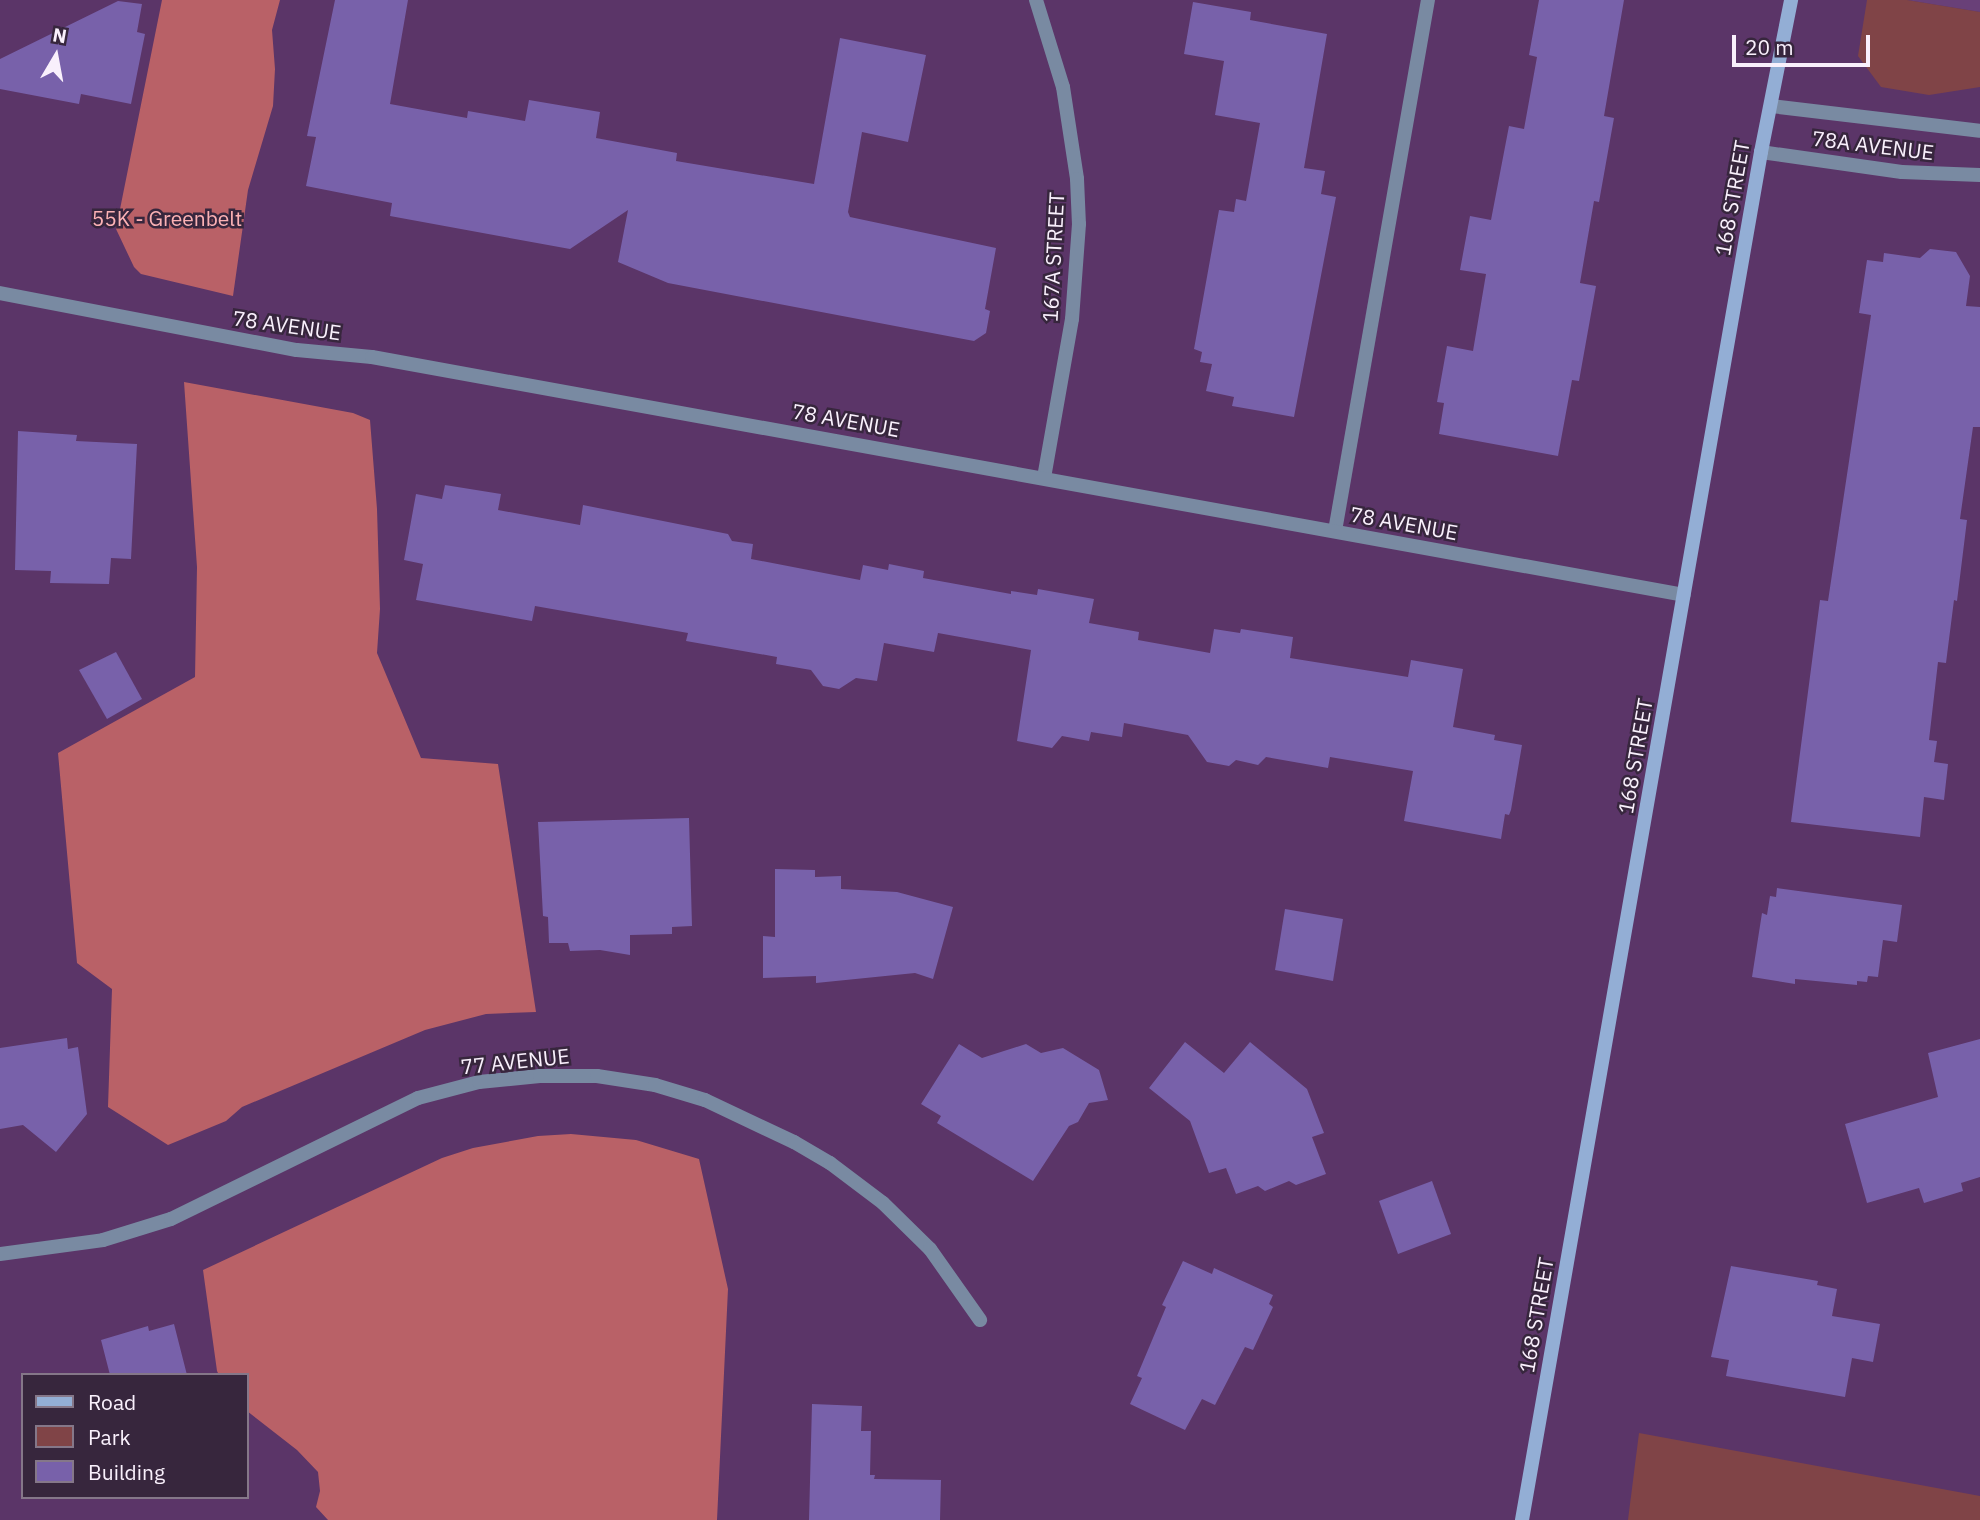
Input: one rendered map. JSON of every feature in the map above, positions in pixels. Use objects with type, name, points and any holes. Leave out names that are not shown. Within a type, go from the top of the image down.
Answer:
[{"type":"main road","name":"168 STREET","points":[[1522,1520],[1761,152],[1791,0]]},
{"type":"street","name":"167A STREET","points":[[1036,0],[1063,88],[1077,178],[1079,223],[1072,318],[1044,477]]},
{"type":"street","points":[[1335,531],[1428,0]]},
{"type":"street","name":"78A AVENUE","points":[[1771,107],[1980,131]]},
{"type":"street","name":"78A AVENUE","points":[[1761,152],[1902,172],[1980,175]]},
{"type":"street","name":"78 AVENUE","points":[[0,293],[297,350],[372,356],[1684,595]]},
{"type":"street","name":"77 AVENUE","points":[[0,1254],[103,1240],[171,1219],[418,1098],[479,1082],[540,1076],[597,1076],[655,1085],[705,1100],[774,1131],[830,1163],[883,1203],[930,1249],[981,1320]]},
{"type":"shaded area","points":[[1907,0],[1980,0],[1980,12]]},
{"type":"green space","name":"55K - Greenbelt","points":[[162,0],[280,0],[272,30],[275,69],[273,106],[248,190],[233,296],[141,274],[134,267],[116,229]]},
{"type":"green space","points":[[1867,0],[1907,0],[1980,12],[1980,87],[1929,95],[1881,87],[1858,56]]},
{"type":"green space","points":[[184,382],[353,413],[370,420],[377,509],[380,609],[377,653],[421,758],[498,764],[536,1012],[486,1014],[425,1030],[242,1107],[226,1121],[168,1145],[108,1107],[112,989],[77,963],[58,753],[195,677],[197,567]]},
{"type":"green space","points":[[571,1134],[636,1140],[699,1159],[728,1289],[717,1520],[328,1520],[316,1507],[320,1491],[318,1472],[297,1450],[248,1412],[248,1373],[217,1371],[203,1270],[442,1158],[473,1148],[538,1136]]},
{"type":"green space","points":[[1639,1433],[1980,1496],[1980,1520],[1628,1520]]},
{"type":"building","points":[[335,0],[408,0],[390,104],[467,118],[468,111],[525,121],[529,100],[600,112],[596,138],[677,153],[676,161],[814,184],[840,38],[926,55],[908,142],[862,132],[848,212],[850,217],[996,248],[985,309],[990,311],[986,333],[974,341],[668,283],[618,262],[628,210],[570,249],[390,216],[392,203],[306,186],[316,137],[307,136]]},
{"type":"building","points":[[1539,0],[1624,0],[1604,116],[1614,118],[1599,202],[1594,201],[1580,283],[1596,286],[1579,381],[1572,380],[1558,456],[1439,434],[1444,403],[1437,402],[1447,346],[1473,351],[1486,274],[1460,270],[1470,216],[1491,220],[1509,126],[1524,129],[1537,57],[1529,55]]},
{"type":"building","points":[[118,1],[142,4],[137,32],[145,34],[131,104],[81,94],[79,104],[0,89],[0,59]]},
{"type":"building","points":[[1193,2],[1251,12],[1250,20],[1327,34],[1304,168],[1325,171],[1321,194],[1336,197],[1294,417],[1232,406],[1234,397],[1206,391],[1212,364],[1200,362],[1202,352],[1194,349],[1219,210],[1234,212],[1236,199],[1246,201],[1260,123],[1215,115],[1224,61],[1184,54]]},
{"type":"building","points":[[1930,249],[1956,252],[1970,276],[1966,306],[1980,307],[1980,427],[1973,427],[1960,519],[1967,520],[1957,601],[1954,600],[1946,663],[1938,662],[1929,740],[1937,741],[1934,762],[1948,764],[1944,800],[1924,797],[1920,837],[1791,822],[1820,600],[1828,601],[1871,315],[1859,313],[1867,260],[1883,262],[1884,253],[1920,258]]},
{"type":"building","points":[[18,431],[77,435],[76,441],[137,444],[131,559],[111,558],[109,584],[50,583],[51,571],[15,570]]},
{"type":"building","points":[[445,485],[501,494],[498,510],[580,525],[583,505],[728,534],[732,541],[753,544],[751,559],[860,580],[863,565],[888,570],[889,564],[924,571],[923,578],[1011,594],[1011,591],[1037,595],[1038,589],[1094,599],[1089,623],[1139,632],[1138,640],[1210,653],[1214,629],[1240,633],[1241,629],[1293,637],[1290,658],[1408,677],[1411,660],[1463,669],[1453,727],[1495,735],[1494,740],[1522,745],[1511,810],[1509,815],[1505,814],[1501,839],[1404,821],[1413,771],[1330,757],[1328,768],[1266,757],[1258,765],[1236,760],[1229,766],[1207,762],[1188,735],[1124,723],[1122,737],[1091,732],[1089,741],[1062,736],[1052,748],[1017,741],[1031,650],[938,633],[934,652],[884,643],[877,681],[856,678],[839,689],[823,686],[811,670],[776,664],[777,657],[686,641],[688,633],[535,606],[532,621],[416,600],[423,564],[404,560],[416,494],[442,499]]},
{"type":"building","points":[[116,652],[142,699],[107,719],[79,670]]},
{"type":"building","points":[[689,818],[692,926],[672,927],[672,934],[630,935],[630,955],[600,950],[570,951],[568,943],[549,943],[548,917],[543,916],[538,822]]},
{"type":"building","points":[[775,869],[815,870],[815,877],[841,876],[841,889],[897,892],[953,907],[933,979],[915,973],[816,983],[816,976],[763,978],[763,936],[775,937]]},
{"type":"building","points":[[1777,888],[1902,905],[1897,942],[1883,940],[1878,977],[1868,976],[1867,982],[1857,981],[1857,985],[1795,979],[1795,984],[1752,977],[1762,913],[1767,915],[1770,896],[1776,897]]},
{"type":"building","points":[[1285,909],[1343,919],[1333,981],[1275,970]]},
{"type":"building","points":[[67,1038],[68,1049],[78,1047],[87,1114],[56,1152],[23,1125],[0,1129],[0,1048]]},
{"type":"building","points":[[1980,1039],[1980,1177],[1961,1183],[1963,1191],[1924,1203],[1919,1188],[1867,1203],[1845,1124],[1938,1097],[1928,1053]]},
{"type":"building","points":[[1185,1042],[1224,1073],[1250,1042],[1307,1089],[1324,1133],[1312,1137],[1326,1174],[1296,1185],[1289,1181],[1265,1191],[1258,1186],[1236,1194],[1226,1168],[1209,1173],[1190,1121],[1149,1088]]},
{"type":"building","points":[[959,1044],[982,1058],[1026,1044],[1041,1053],[1063,1048],[1099,1070],[1108,1100],[1089,1103],[1078,1122],[1069,1126],[1033,1181],[937,1123],[941,1116],[921,1104]]},
{"type":"building","points":[[1432,1181],[1451,1234],[1398,1254],[1379,1201]]},
{"type":"building","points":[[1183,1261],[1212,1274],[1214,1268],[1273,1295],[1269,1304],[1273,1307],[1253,1350],[1245,1347],[1215,1405],[1202,1399],[1185,1430],[1130,1404],[1142,1378],[1137,1376],[1166,1307],[1162,1305]]},
{"type":"building","points":[[1731,1266],[1818,1281],[1817,1285],[1837,1289],[1832,1316],[1880,1324],[1873,1362],[1852,1358],[1845,1397],[1726,1376],[1729,1360],[1711,1357]]},
{"type":"building","points":[[174,1324],[186,1373],[109,1373],[101,1340],[148,1326],[149,1331]]},
{"type":"building","points":[[812,1404],[862,1406],[861,1431],[871,1431],[870,1475],[875,1475],[874,1479],[941,1480],[940,1520],[809,1520]]}]
